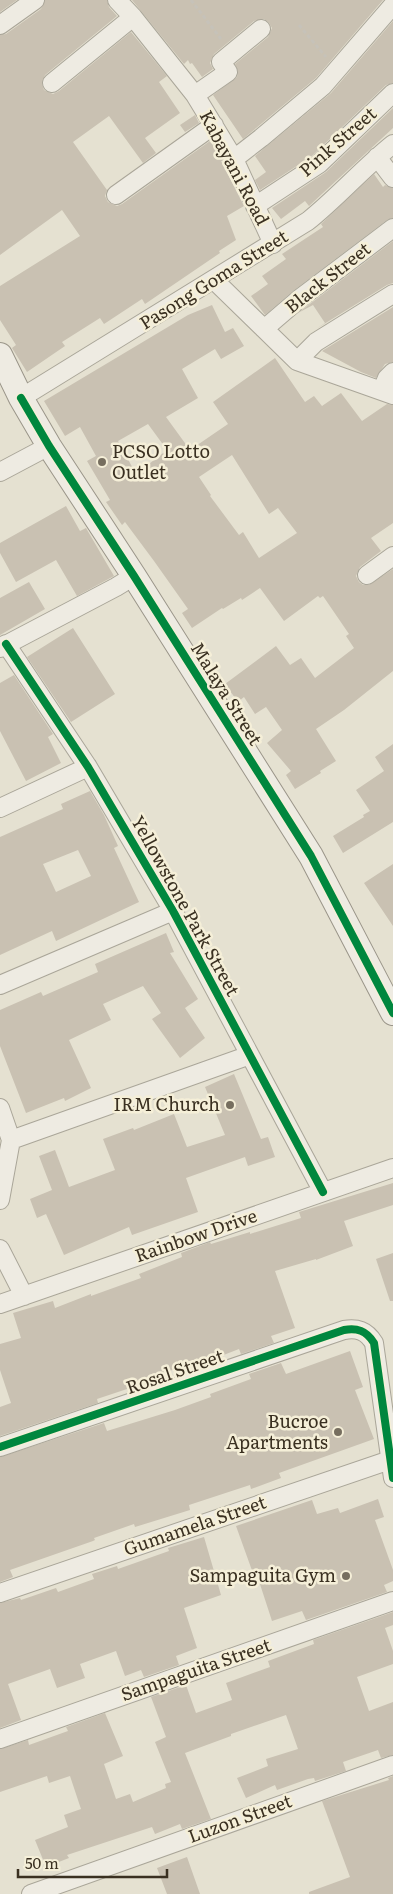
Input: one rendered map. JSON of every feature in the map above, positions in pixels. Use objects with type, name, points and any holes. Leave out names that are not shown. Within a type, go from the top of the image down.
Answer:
[{"type":"street","points":[[0,26],[35,0]]},
{"type":"street","points":[[234,159],[322,86],[393,5]]},
{"type":"street","points":[[52,83],[127,6]]},
{"type":"street","name":"Kabayani Road","points":[[127,6],[195,95],[214,125],[234,159],[273,244]]},
{"type":"street","points":[[195,95],[228,72],[221,62],[261,29]]},
{"type":"street","name":"Pink Street","points":[[255,206],[319,164],[393,93]]},
{"type":"street","points":[[116,195],[214,125]]},
{"type":"street","name":"Pasong Goma Street","points":[[21,398],[308,221],[333,201],[377,157],[393,144]]},
{"type":"street","points":[[377,157],[393,178]]},
{"type":"street","name":"Black Street","points":[[264,329],[299,299],[393,228]]},
{"type":"street","points":[[214,280],[297,361],[387,393],[387,378],[393,372]]},
{"type":"street","points":[[297,361],[316,342],[393,294]]},
{"type":"street","name":"Malaya Street","points":[[0,356],[21,398],[49,446],[134,576],[311,856],[393,1013]]},
{"type":"street","points":[[0,472],[49,446]]},
{"type":"street","points":[[367,575],[393,556]]},
{"type":"street","points":[[3,646],[134,576]]},
{"type":"street","name":"Yellowstone Park Street","points":[[3,646],[88,767],[173,910],[323,1192]]},
{"type":"street","points":[[0,808],[88,767]]},
{"type":"street","points":[[0,985],[173,910]]},
{"type":"street","points":[[10,1140],[250,1055]]},
{"type":"street","points":[[0,1108],[10,1140],[0,1200]]},
{"type":"street","name":"Rainbow Drive","points":[[0,1304],[393,1168]]},
{"type":"street","points":[[0,1249],[24,1296]]},
{"type":"street","name":"Rosal Street","points":[[0,1447],[344,1330],[359,1329],[368,1335],[375,1347],[390,1460]]},
{"type":"street","points":[[390,1460],[393,1478]]},
{"type":"street","name":"Gumamela Street","points":[[0,1593],[390,1460]]},
{"type":"street","name":"Sampaguita Street","points":[[0,1738],[393,1601]]},
{"type":"street","name":"Luzon Street","points":[[31,1894],[393,1765]]},
{"type":"path","points":[[191,0],[222,40],[211,48],[221,62]]},
{"type":"path","points":[[299,25],[337,69]]},
{"type":"building","points":[[0,0],[17,0],[0,12]]},
{"type":"building","points":[[45,0],[107,0],[109,7],[117,16],[45,75],[42,84],[44,90],[53,94],[59,91],[131,32],[167,76],[159,82],[180,113],[145,138],[156,153],[143,163],[109,116],[73,142],[107,190],[105,196],[108,202],[117,206],[122,204],[210,141],[223,161],[221,161],[244,206],[227,216],[236,240],[219,251],[220,253],[145,304],[142,299],[104,324],[100,318],[62,342],[65,346],[27,372],[12,348],[16,345],[0,320],[0,286],[80,236],[62,210],[0,255],[0,35],[6,34],[41,9]]},
{"type":"building","points":[[132,0],[383,0],[316,78],[243,139],[213,95],[237,77],[238,71],[235,64],[268,37],[272,28],[269,23],[264,19],[254,21],[214,54],[210,63],[213,69],[202,77],[188,60],[184,64]]},
{"type":"building","points":[[393,21],[393,83],[386,85],[312,156],[260,190],[255,180],[266,172],[255,156],[331,93]]},
{"type":"building","points":[[393,108],[393,128],[309,206],[305,201],[281,219],[272,208],[326,172]]},
{"type":"building","points":[[195,115],[199,123],[185,132],[180,125]]},
{"type":"building","points":[[374,174],[383,187],[385,185],[393,188],[393,218],[387,220],[293,291],[265,315],[251,296],[268,284],[262,276],[286,259],[282,254],[323,227],[321,224]]},
{"type":"building","points":[[393,241],[393,283],[316,329],[325,323],[313,305],[298,313]]},
{"type":"building","points":[[212,305],[225,332],[233,328],[244,346],[221,359],[215,349],[182,369],[198,398],[166,417],[190,450],[228,424],[213,402],[275,358],[305,402],[314,396],[322,406],[341,393],[362,421],[387,404],[393,405],[393,523],[371,538],[381,551],[360,567],[356,576],[363,585],[369,585],[393,569],[393,671],[344,710],[316,729],[336,761],[295,789],[286,775],[291,771],[267,743],[282,730],[266,707],[255,714],[244,697],[238,702],[225,684],[276,646],[290,665],[301,658],[315,678],[354,648],[346,636],[349,634],[323,596],[320,598],[318,596],[284,621],[260,588],[242,600],[241,598],[222,608],[192,628],[182,613],[188,609],[125,522],[122,525],[106,502],[110,500],[87,461],[96,456],[80,427],[65,436],[44,401],[188,315]],"holes":[[[148,424],[167,450],[136,474],[118,441]],[[232,455],[269,514],[278,508],[297,533],[259,558],[243,532],[239,535],[210,496],[199,477]]]},
{"type":"building","points":[[393,307],[393,362],[385,364],[376,378],[322,351]]},
{"type":"building","points":[[66,506],[80,531],[86,528],[114,576],[77,596],[56,560],[16,582],[0,553],[0,543]]},
{"type":"building","points":[[29,582],[45,609],[0,635],[0,598]]},
{"type":"building","points":[[73,628],[115,694],[71,722],[27,657]]},
{"type":"building","points":[[14,675],[53,734],[48,737],[61,763],[26,781],[0,731],[0,683]]},
{"type":"building","points":[[393,744],[393,822],[343,853],[333,836],[364,817],[363,815],[370,811],[356,790],[384,771],[375,757]]},
{"type":"building","points":[[90,791],[104,815],[118,846],[114,848],[139,902],[56,941],[52,931],[0,955],[0,837],[63,809],[61,804]],"holes":[[[78,850],[91,876],[56,892],[43,864]]]},
{"type":"building","points":[[393,864],[393,926],[364,883]]},
{"type":"building","points":[[166,933],[174,952],[170,953],[198,999],[185,1008],[205,1038],[180,1058],[152,1019],[161,1013],[143,986],[103,1004],[111,1020],[69,1040],[91,1088],[65,1101],[64,1098],[26,1113],[0,1046],[0,1010],[41,992],[43,996],[98,972],[95,964]]},
{"type":"building","points":[[234,1074],[261,1139],[268,1137],[275,1157],[248,1166],[245,1157],[186,1178],[198,1212],[132,1235],[129,1227],[64,1255],[46,1214],[37,1218],[30,1199],[52,1190],[39,1156],[55,1150],[69,1187],[115,1170],[103,1139],[133,1128],[134,1130],[174,1114],[187,1147],[225,1135],[205,1087]]},
{"type":"building","points":[[393,1183],[393,1205],[344,1221],[353,1246],[316,1260],[275,1271],[295,1328],[271,1336],[274,1343],[241,1354],[239,1349],[221,1356],[220,1353],[136,1383],[136,1386],[97,1399],[98,1403],[0,1436],[0,1407],[11,1403],[0,1370],[0,1344],[21,1338],[13,1313],[53,1301],[55,1308],[91,1294],[91,1296],[141,1278],[139,1274],[182,1257],[181,1253],[210,1242],[211,1244],[250,1232],[250,1234],[301,1218],[299,1212]]},
{"type":"building","points":[[393,1253],[393,1301],[390,1301],[376,1259]]},
{"type":"building","points":[[350,1351],[363,1387],[355,1390],[374,1439],[279,1473],[281,1478],[251,1489],[250,1485],[189,1505],[190,1510],[135,1527],[134,1524],[94,1538],[95,1540],[93,1541],[10,1570],[13,1577],[0,1582],[0,1457],[104,1423],[107,1431],[175,1410],[211,1397],[210,1394],[251,1379],[249,1374],[281,1363],[286,1374]]},
{"type":"building","points":[[378,1499],[384,1517],[375,1520],[393,1570],[393,1581],[384,1585],[387,1592],[306,1620],[302,1611],[272,1621],[257,1575],[254,1576],[236,1526],[312,1500],[317,1514],[338,1508],[340,1513]]},
{"type":"building","points":[[204,1537],[221,1595],[184,1608],[197,1648],[176,1656],[179,1665],[144,1677],[141,1670],[125,1676],[116,1651],[80,1664],[85,1678],[57,1688],[50,1669],[8,1684],[21,1720],[0,1728],[0,1603],[20,1598],[21,1600],[56,1588],[58,1592],[94,1579],[92,1574],[117,1566],[118,1569],[169,1551],[168,1548]]},
{"type":"building","points":[[393,1612],[393,1625],[385,1628],[393,1651],[393,1664],[357,1677],[369,1711],[393,1702],[393,1755],[381,1758],[378,1750],[343,1762],[346,1771],[315,1781],[314,1778],[308,1779],[277,1790],[275,1785],[246,1798],[237,1778],[268,1766],[266,1759],[298,1749],[286,1715],[231,1734],[231,1736],[185,1753],[211,1819],[182,1829],[180,1824],[155,1834],[152,1827],[67,1855],[69,1858],[46,1867],[35,1840],[68,1827],[64,1815],[81,1809],[70,1776],[49,1783],[47,1776],[0,1792],[0,1749],[28,1740],[29,1745],[68,1731],[66,1727],[105,1713],[123,1756],[104,1764],[116,1799],[130,1794],[133,1802],[166,1788],[165,1784],[171,1782],[155,1742],[166,1737],[151,1697],[186,1685],[196,1713],[232,1700],[226,1683],[270,1667],[268,1661],[314,1644],[313,1640]]},
{"type":"building","points":[[393,1776],[393,1894],[309,1894],[309,1892],[350,1877],[322,1801],[389,1780],[388,1778]]},
{"type":"building","points":[[187,1857],[200,1894],[167,1894],[157,1868]]},
{"type":"cycle path","points":[[21,398],[49,446],[134,576],[311,856],[393,1013]]},
{"type":"cycle path","points":[[6,644],[88,767],[173,911],[323,1192]]},
{"type":"cycle path","points":[[0,1447],[344,1330],[353,1329],[368,1335],[374,1343],[393,1478]]},
{"type":"place","name":"PCSO Lotto Outlet","points":[[102,462]]},
{"type":"place","name":"IRM Church","points":[[230,1105]]},
{"type":"place","name":"Bucroe Apartments","points":[[338,1432]]},
{"type":"place","name":"Sampaguita Gym","points":[[346,1576]]}]
